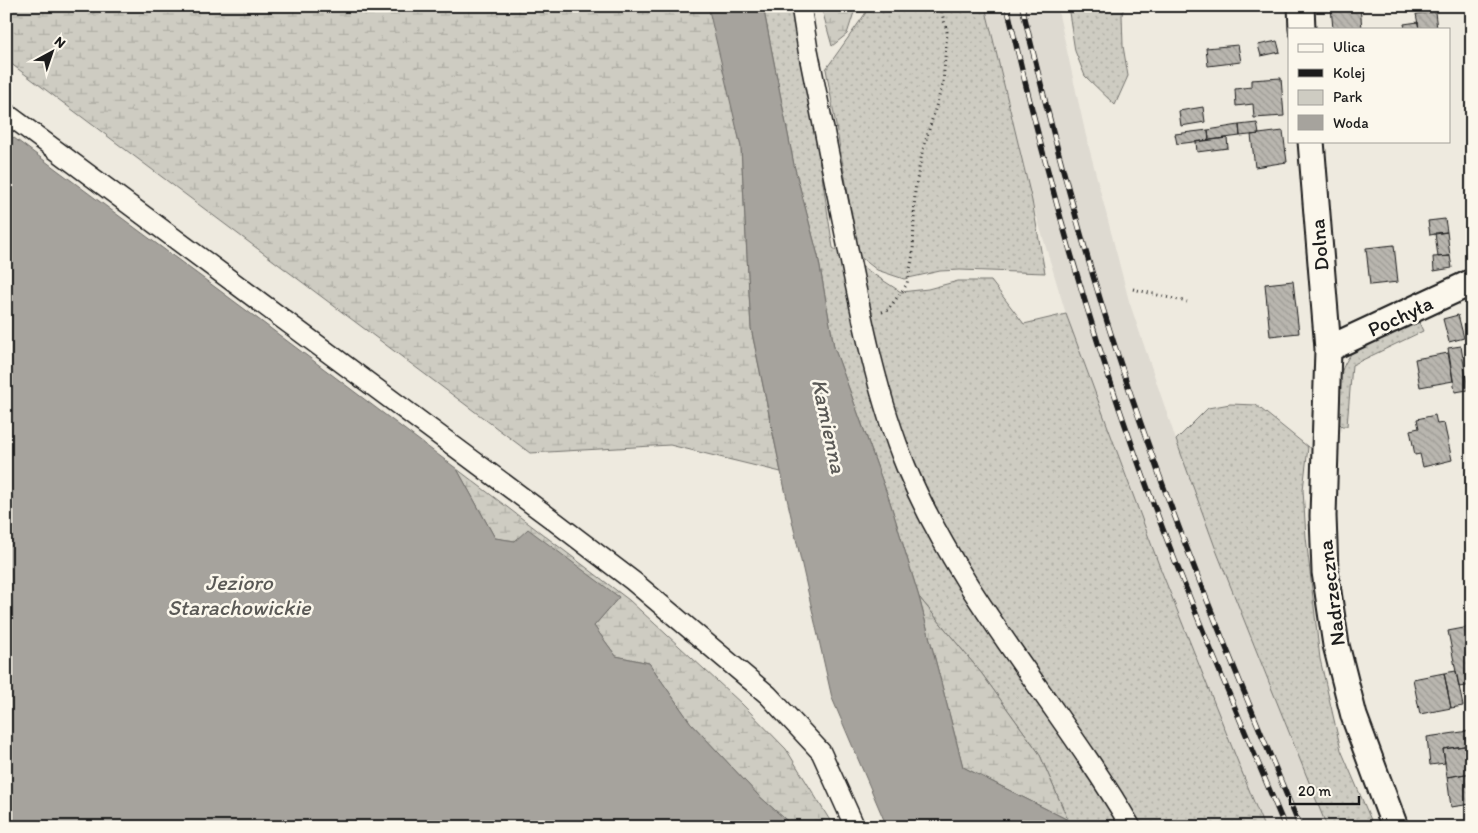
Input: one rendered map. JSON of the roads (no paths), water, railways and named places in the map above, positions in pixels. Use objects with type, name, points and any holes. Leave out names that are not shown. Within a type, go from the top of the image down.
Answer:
[{"type":"street","points":[[802,6],[808,50],[861,317],[876,379],[906,467],[935,527],[994,626],[1053,708],[1112,795],[1131,827]]},
{"type":"street","points":[[1301,6],[1302,28]]},
{"type":"street","points":[[6,113],[572,534],[633,581],[704,640],[768,696],[821,752],[855,827]]},
{"type":"street","name":"Dolna","points":[[1311,142],[1328,349]]},
{"type":"street","name":"Pochyła","points":[[1328,349],[1472,282]]},
{"type":"street","name":"Nadrzeczna","points":[[1328,349],[1323,516],[1326,581],[1336,645],[1354,716],[1395,827]]},
{"type":"water","name":"Kamienna","points":[[708,6],[763,6],[794,165],[818,256],[834,347],[890,502],[919,597],[963,767],[1068,820],[1073,827],[887,827],[832,698],[781,472],[751,328],[741,147]]},
{"type":"water","name":"Jezioro Starachowickie","points":[[6,132],[457,469],[495,538],[515,541],[528,529],[619,597],[594,626],[616,656],[649,663],[690,722],[758,795],[794,827],[6,827]]},
{"type":"railway","points":[[1007,6],[1065,234],[1099,347],[1137,459],[1190,598],[1285,827]]},
{"type":"railway","points":[[1022,6],[1079,228],[1119,359],[1182,536],[1300,827]]}]
